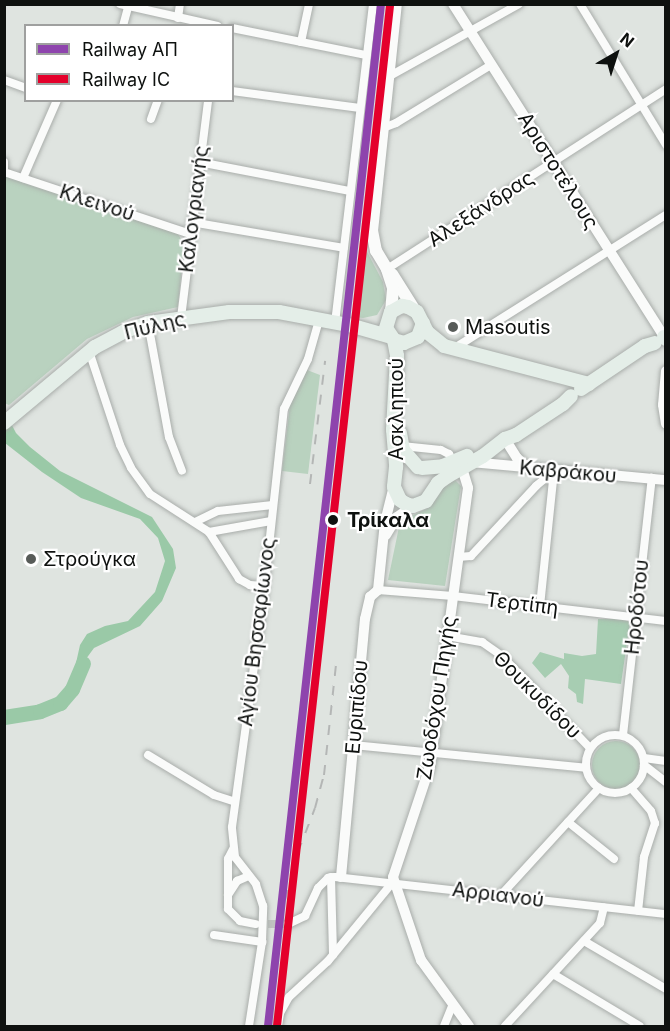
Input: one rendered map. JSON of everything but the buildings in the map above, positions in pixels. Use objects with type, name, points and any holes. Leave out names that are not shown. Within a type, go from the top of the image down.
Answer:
[{"type":"main road","points":[[396,4],[372,239],[387,269],[394,297],[386,328],[392,339],[404,343],[415,340],[421,333],[423,323]]},
{"type":"main road","points":[[387,269],[401,285],[432,338],[452,349],[589,384]]},
{"type":"main road","points":[[353,326],[373,323],[402,306],[414,309]]},
{"type":"main road","name":"Πύλης","points":[[4,423],[89,351],[115,335],[148,323],[255,311],[291,313],[353,326],[392,339]]},
{"type":"main road","name":"Ασκληπιού","points":[[392,339],[398,356],[393,430],[394,483],[400,500],[413,506],[426,501],[432,490],[462,464],[499,442],[558,400],[571,396],[589,384],[605,379],[663,339]]},
{"type":"main road","name":"Ασκληπιού","points":[[415,340],[406,358],[400,431],[402,446],[431,478],[432,490]]},
{"type":"main road","name":"Ασκληπιού","points":[[394,483],[407,467],[435,468],[462,464]]},
{"type":"street","points":[[178,18],[180,4]]},
{"type":"street","points":[[301,42],[309,4]]},
{"type":"street","points":[[334,323],[373,4]]},
{"type":"street","name":"Αριστοτέλους","points":[[453,4],[663,339]]},
{"type":"street","points":[[388,77],[519,4]]},
{"type":"street","points":[[580,4],[666,145]]},
{"type":"street","points":[[123,24],[124,6],[142,7],[208,24]]},
{"type":"street","points":[[234,28],[366,55]]},
{"type":"street","points":[[383,128],[396,123],[491,65]]},
{"type":"street","points":[[4,80],[24,87]]},
{"type":"street","name":"Αλεξάνδρας","points":[[387,269],[666,89]]},
{"type":"street","points":[[234,91],[360,108]]},
{"type":"street","points":[[23,178],[56,102]]},
{"type":"street","points":[[151,119],[157,102]]},
{"type":"street","name":"Καλογριανής","points":[[181,318],[191,222],[208,102]]},
{"type":"street","name":"Κλεινού","points":[[4,162],[4,171],[190,234]]},
{"type":"street","points":[[199,162],[350,191]]},
{"type":"street","points":[[452,349],[666,215]]},
{"type":"street","points":[[191,222],[344,248]]},
{"type":"street","name":"Αγίου Βησσαρίωνος","points":[[227,897],[228,859],[233,849],[235,802],[264,586],[284,409],[308,359],[319,320]]},
{"type":"street","points":[[148,323],[169,436],[182,471]]},
{"type":"street","points":[[89,351],[96,364],[112,425],[131,468],[141,484],[160,503],[209,532],[239,579],[250,585],[264,586]]},
{"type":"street","points":[[666,370],[663,399],[666,424]]},
{"type":"street","points":[[499,442],[527,467]]},
{"type":"street","points":[[402,446],[441,450],[462,464]]},
{"type":"street","name":"Καβράκου","points":[[462,464],[527,467],[666,480]]},
{"type":"street","name":"Ζωοδόχου Πηγής","points":[[278,1026],[280,1013],[289,997],[333,956],[393,882],[394,869],[426,779],[432,753],[468,488],[462,464]]},
{"type":"street","points":[[458,557],[471,556],[536,486],[554,471]]},
{"type":"street","points":[[540,606],[554,471]]},
{"type":"street","name":"Ηροδότου","points":[[623,735],[652,478]]},
{"type":"street","name":"Ευριπίδου","points":[[336,877],[353,745],[365,619],[368,601],[378,590],[385,522],[394,483]]},
{"type":"street","points":[[195,522],[218,511],[273,505]]},
{"type":"street","name":"Ευριπίδου","points":[[384,541],[397,518],[413,506]]},
{"type":"street","points":[[209,532],[271,521]]},
{"type":"street","name":"Τερτίπη","points":[[378,590],[453,596],[666,621]]},
{"type":"street","name":"Θουκυδίδου","points":[[447,636],[482,642],[502,656],[590,748]]},
{"type":"street","points":[[644,762],[642,776],[632,788],[615,793],[599,788],[590,778],[586,768],[590,748],[608,735],[623,735],[634,741],[644,762],[666,782]]},
{"type":"street","points":[[353,745],[586,768]]},
{"type":"street","points":[[148,755],[214,795],[235,802]]},
{"type":"street","points":[[644,762],[666,761]]},
{"type":"street","points":[[501,895],[599,788]]},
{"type":"street","points":[[632,788],[655,819],[643,863],[638,911]]},
{"type":"street","points":[[568,822],[614,859]]},
{"type":"street","points":[[233,849],[241,867],[260,893],[264,906],[262,942],[249,1026]]},
{"type":"street","points":[[249,876],[234,884],[227,897],[228,909],[233,916],[243,922],[256,924]]},
{"type":"street","points":[[288,924],[307,915],[318,888],[336,877]]},
{"type":"street","points":[[333,956],[336,877]]},
{"type":"street","name":"Αρριανού","points":[[336,877],[666,914]]},
{"type":"street","points":[[393,882],[421,960],[470,1026]]},
{"type":"street","points":[[505,1026],[600,923],[604,907]]},
{"type":"street","points":[[214,935],[262,942]]},
{"type":"street","points":[[584,941],[666,989]]},
{"type":"street","points":[[553,974],[640,1026]]},
{"type":"street","points":[[444,1026],[447,1011],[453,1004]]},
{"type":"shaded area","points":[[4,166],[21,182],[178,234],[184,244],[178,307],[133,317],[87,339],[9,405],[4,403]]},
{"type":"shaded area","points":[[364,246],[383,282],[386,300],[377,315],[363,318],[355,317]]},
{"type":"shaded area","points":[[307,370],[320,375],[308,474],[282,471],[290,405]]},
{"type":"shaded area","points":[[4,410],[16,433],[30,447],[60,471],[152,517],[173,549],[176,568],[162,601],[140,626],[94,648],[83,663],[76,663],[80,645],[87,634],[105,626],[128,621],[155,592],[165,561],[158,538],[140,519],[81,498],[42,472],[5,443]]},
{"type":"shaded area","points":[[455,480],[461,486],[445,586],[388,580],[399,527],[407,518],[430,507],[443,487]]},
{"type":"shaded area","points":[[598,619],[623,619],[630,622],[621,684],[585,679],[583,704],[577,702],[576,694],[568,688],[569,676],[561,664],[545,678],[532,663],[540,652],[564,659],[564,653],[582,656],[596,654]]},
{"type":"shaded area","points":[[616,741],[633,748],[640,765],[633,782],[616,789],[599,782],[592,765],[599,748]]},
{"type":"waterway","points":[[4,717],[40,711],[60,703],[72,689],[83,663]]},
{"type":"tunnel","points":[[256,924],[288,924]]},
{"type":"railway","points":[[310,484],[325,361]]},
{"type":"railway","points":[[280,919],[298,852],[315,808],[324,775],[336,665]]},
{"type":"rail line","name":"ΑΠ","points":[[268,1026],[381,4]]},
{"type":"rail line","name":"IC","points":[[277,1026],[390,5]]},
{"type":"place","name":"Masoutis","points":[[453,327]]},
{"type":"place","name":"Τρίκαλα","points":[[333,520]]},
{"type":"place","name":"Στρούγκα","points":[[31,559]]}]
